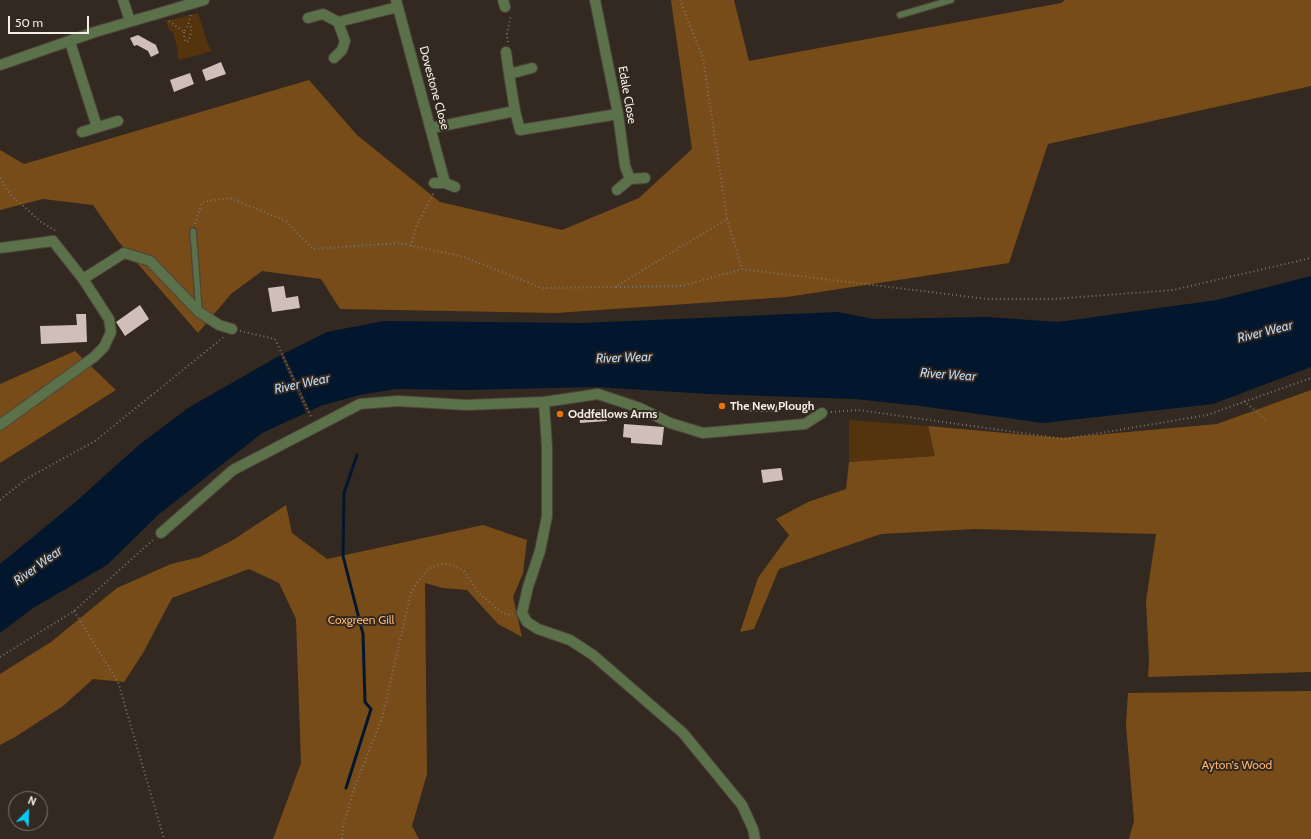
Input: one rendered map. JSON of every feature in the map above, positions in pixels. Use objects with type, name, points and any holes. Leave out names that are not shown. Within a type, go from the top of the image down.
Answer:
[{"type":"street","points":[[123,0],[130,21]]},
{"type":"street","points":[[0,65],[130,21],[204,0]]},
{"type":"street","name":"Edale Close","points":[[595,0],[618,114],[624,166],[630,179]]},
{"type":"street","points":[[338,22],[397,4]]},
{"type":"street","name":"Dovestone Close","points":[[397,4],[432,128],[445,183]]},
{"type":"street","points":[[308,18],[323,14],[338,22],[345,41],[342,50],[334,58]]},
{"type":"street","points":[[70,42],[97,127]]},
{"type":"street","points":[[506,52],[515,111],[520,130],[618,114]]},
{"type":"street","points":[[509,74],[532,68]]},
{"type":"street","points":[[432,128],[515,111]]},
{"type":"street","points":[[82,132],[118,121]]},
{"type":"street","points":[[617,190],[630,179],[645,178]]},
{"type":"street","points":[[434,183],[445,183],[455,187]]},
{"type":"street","points":[[0,248],[53,241],[83,279],[109,319],[111,332],[104,347],[94,357],[0,425]]},
{"type":"street","points":[[83,279],[124,253],[150,261],[199,312],[219,325],[232,329]]},
{"type":"street","points":[[161,533],[233,470],[360,404],[398,401],[466,405],[544,402],[598,394],[640,408],[670,423],[703,433],[805,424],[822,413]]},
{"type":"street","points":[[544,402],[547,447],[547,516],[540,551],[528,587],[522,613],[527,622],[538,629],[570,640],[593,655],[683,733],[742,805],[753,829],[755,839]]},
{"type":"lane","points":[[900,15],[948,0]]},
{"type":"lane","points":[[193,231],[199,312]]},
{"type":"path","points":[[680,0],[703,58],[727,219],[742,269]]},
{"type":"path","points":[[504,3],[511,10],[507,34],[509,47],[506,52]]},
{"type":"path","points":[[188,26],[192,28],[189,41],[186,42],[184,32],[188,26],[193,9],[192,4]]},
{"type":"path","points":[[163,12],[166,18],[184,32]]},
{"type":"path","points":[[0,178],[10,194],[41,222],[57,231],[53,241]]},
{"type":"path","points":[[411,246],[416,227],[434,192],[434,183]]},
{"type":"path","points":[[193,231],[202,202],[230,198],[286,221],[313,249],[400,243],[464,257],[542,288],[682,286],[742,269],[987,299],[1053,299],[1173,290],[1311,258]]},
{"type":"path","points":[[615,287],[727,219]]},
{"type":"path","points":[[0,500],[26,479],[95,441],[232,329],[275,338],[313,422]]},
{"type":"path","points":[[822,413],[858,410],[1065,439],[1207,415],[1311,378]]},
{"type":"path","points":[[1244,401],[1268,422]]},
{"type":"path","points":[[0,657],[74,611],[161,533]]},
{"type":"path","points":[[342,839],[343,827],[354,789],[382,718],[411,593],[416,584],[428,569],[440,564],[452,565],[464,571],[478,592],[501,612],[508,615],[522,613]]},
{"type":"path","points":[[74,611],[118,682],[164,839]]},
{"type":"shaded area","points":[[198,13],[209,47],[212,51],[179,60],[173,32],[169,30],[166,21]]},
{"type":"shaded area","points":[[849,420],[928,426],[935,456],[849,462]]},
{"type":"green space","points":[[671,0],[734,0],[749,61],[1061,3],[1065,0],[1311,0],[1311,86],[1048,144],[1009,263],[787,297],[556,313],[340,309],[321,279],[262,271],[231,294],[198,333],[118,241],[93,205],[43,199],[0,210],[0,150],[24,164],[309,80],[357,135],[440,202],[562,230],[639,198],[692,149]]},
{"type":"green space","points":[[75,351],[116,390],[0,463],[0,384]]},
{"type":"green space","points":[[1311,390],[1311,672],[1148,677],[1149,660],[1146,601],[1156,534],[976,529],[881,534],[779,569],[754,629],[740,632],[758,578],[789,535],[776,519],[808,502],[846,489],[849,462],[935,456],[928,426],[1061,438],[1217,424]]},
{"type":"green space","name":"Coxgreen Gill","points":[[286,505],[292,533],[327,559],[483,525],[527,540],[523,573],[513,597],[522,637],[498,624],[467,590],[443,588],[425,583],[427,774],[412,826],[419,839],[273,839],[301,763],[296,619],[279,583],[249,569],[172,598],[143,653],[124,682],[93,679],[63,706],[0,745],[0,674],[51,642],[117,588],[171,564],[200,557],[233,540]]},
{"type":"green space","name":"Ayton's Wood","points":[[1311,691],[1311,839],[1129,839],[1134,821],[1126,725],[1128,693]]},
{"type":"water","name":"River Wear","points":[[1311,276],[1311,367],[1213,404],[1043,423],[921,406],[855,399],[709,394],[596,387],[466,390],[396,389],[360,395],[323,405],[262,433],[158,515],[107,565],[33,608],[0,633],[0,564],[72,505],[139,445],[188,408],[279,356],[327,332],[384,321],[583,323],[838,312],[873,319],[987,317],[1058,322],[1217,300]]},
{"type":"pier","points":[[283,352],[311,413],[307,415],[280,354]]},
{"type":"building","points":[[138,35],[156,45],[159,53],[151,57],[148,51],[137,45],[134,46],[130,38]]},
{"type":"building","points":[[221,62],[226,74],[206,81],[202,70]]},
{"type":"building","points":[[190,73],[194,84],[174,92],[170,80]]},
{"type":"building","points":[[284,286],[286,298],[298,296],[300,308],[272,312],[268,288]]},
{"type":"building","points":[[140,305],[149,319],[125,336],[116,322]]},
{"type":"building","points":[[76,314],[86,314],[87,342],[41,344],[40,326],[77,325]]},
{"type":"building","points":[[741,404],[779,405],[779,412],[741,411]]},
{"type":"building","points":[[606,409],[607,421],[580,423],[579,412]]},
{"type":"building","points":[[624,424],[664,427],[662,445],[631,443],[631,438],[623,437]]},
{"type":"building","points":[[781,468],[783,480],[763,483],[761,470]]},
{"type":"waterway","name":"Coxgreen Gill","points":[[346,788],[371,709],[365,702],[363,634],[343,556],[344,493],[357,455]]},
{"type":"place","name":"The New Plough","points":[[722,406]]},
{"type":"place","name":"Oddfellows Arms","points":[[560,414]]}]
